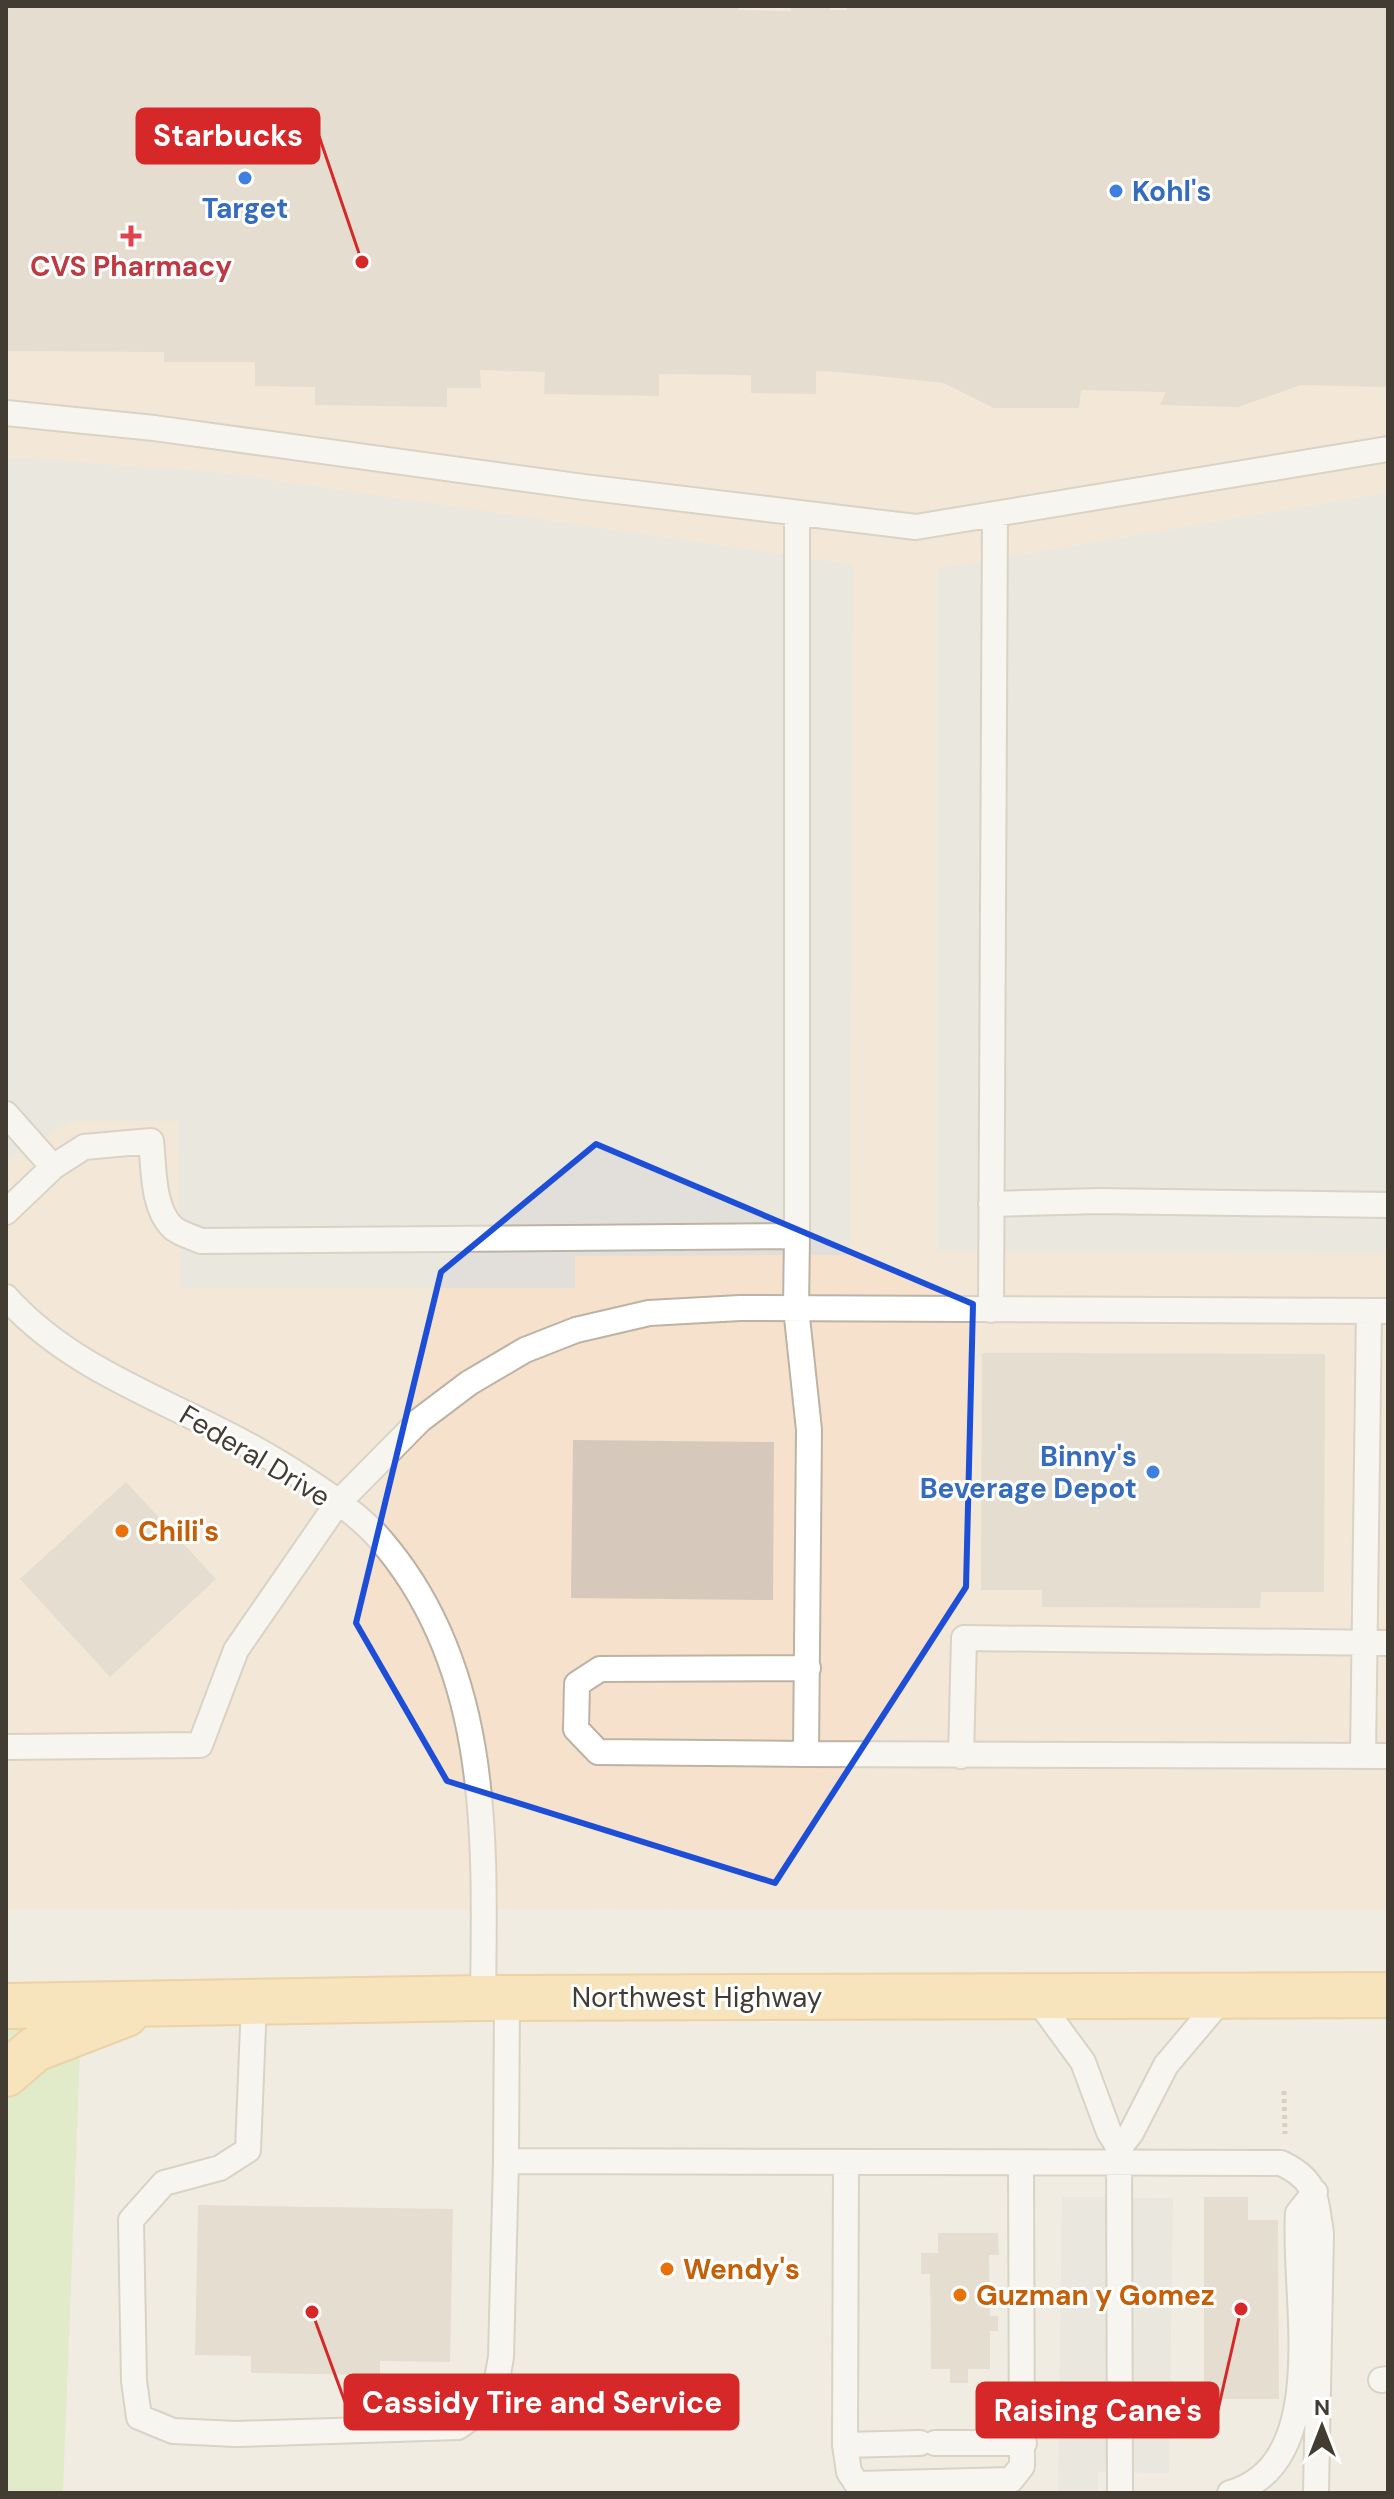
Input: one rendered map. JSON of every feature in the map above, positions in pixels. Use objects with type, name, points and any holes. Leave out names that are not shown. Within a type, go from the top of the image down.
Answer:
[{"type":"main road","name":"Northwest Highway","points":[[6,2006],[495,1998],[1388,1995]]},
{"type":"main road","points":[[6,2074],[35,2049],[154,2004]]},
{"type":"lane","points":[[6,413],[154,428],[797,514],[916,527],[1388,449]]},
{"type":"lane","points":[[797,514],[796,1308],[809,1430],[806,1754]]},
{"type":"lane","points":[[991,1310],[995,514]]},
{"type":"lane","points":[[6,1114],[53,1167]]},
{"type":"lane","points":[[6,1212],[53,1167],[84,1147],[151,1141],[156,1188],[163,1212],[173,1228],[201,1241],[797,1236]]},
{"type":"lane","points":[[991,1204],[1098,1201],[1388,1205]]},
{"type":"lane","name":"Federal Drive","points":[[6,1297],[62,1349],[228,1434],[285,1467],[337,1504],[379,1537],[435,1623],[458,1681],[476,1751],[506,2161],[498,2372],[493,2402],[458,2427],[236,2434],[173,2431],[139,2417],[134,2381],[131,2220],[164,2183],[220,2168],[248,2150],[254,2002]]},
{"type":"lane","points":[[6,1747],[200,1745],[236,1650],[337,1504],[420,1420],[469,1383],[525,1350],[576,1330],[649,1313],[796,1308],[1379,1311],[1377,1642],[1363,1756]]},
{"type":"lane","points":[[961,1756],[964,1638],[1377,1642]]},
{"type":"lane","points":[[808,1668],[600,1669],[577,1684],[576,1729],[598,1752],[1388,1756]]},
{"type":"lane","points":[[1119,2155],[1166,2065],[1226,1994]]},
{"type":"lane","points":[[1034,1995],[1083,2062],[1119,2155],[1120,2493]]},
{"type":"lane","points":[[506,2161],[1021,2163],[1119,2155],[1281,2163],[1303,2173],[1315,2192],[1321,2233],[1316,2493]]},
{"type":"lane","points":[[846,2162],[845,2445],[849,2472],[857,2484],[1011,2480],[1022,2466],[1021,2163]]},
{"type":"lane","points":[[1230,2493],[1251,2487],[1269,2472],[1285,2450],[1297,2406],[1301,2348],[1298,2213],[1315,2192]]},
{"type":"lane","points":[[845,2445],[1024,2443]]},
{"type":"path","points":[[1281,2163],[1285,2140],[1284,2091]]},
{"type":"highlighted area","points":[[596,1144],[973,1304],[966,1587],[775,1883],[447,1781],[356,1623],[441,1272]]},
{"type":"shaded area","points":[[6,6],[1388,6],[1388,1910],[6,1909]]},
{"type":"shaded area","points":[[6,457],[223,473],[853,565],[850,1255],[575,1256],[575,1288],[180,1288],[178,1121],[71,1121],[6,1161]]},
{"type":"shaded area","points":[[1388,493],[1388,1253],[937,1251],[937,569]]},
{"type":"shaded area","points":[[1062,2197],[1173,2198],[1169,2473],[1098,2472],[1098,2493],[1058,2493]]},
{"type":"green space","points":[[81,2025],[63,2493],[6,2493],[6,2028]]},
{"type":"building","points":[[6,6],[739,6],[739,10],[791,11],[791,6],[830,6],[830,10],[847,10],[847,6],[1388,6],[1388,387],[1301,385],[1238,407],[1160,405],[1166,392],[1081,390],[1079,408],[994,408],[944,383],[841,372],[816,371],[816,394],[751,393],[751,375],[659,374],[659,396],[544,394],[545,372],[480,370],[481,388],[447,388],[447,407],[315,405],[315,387],[255,386],[255,362],[164,362],[164,352],[6,351]]},
{"type":"building","name":"Binny's Beverage Depot","points":[[982,1353],[1325,1354],[1324,1592],[1261,1592],[1260,1608],[1042,1607],[1042,1590],[981,1590]]},
{"type":"building","points":[[573,1440],[774,1442],[773,1600],[571,1598]]},
{"type":"building","name":"Chili's","points":[[126,1482],[216,1579],[110,1677],[20,1579]]},
{"type":"building","points":[[1204,2197],[1248,2197],[1248,2220],[1278,2220],[1279,2399],[1204,2399]]},
{"type":"building","points":[[198,2205],[453,2209],[450,2362],[380,2361],[380,2375],[251,2373],[251,2356],[195,2355]]},
{"type":"building","name":"Guzman y Gomez","points":[[938,2233],[998,2233],[999,2255],[989,2255],[990,2316],[998,2316],[998,2331],[990,2331],[990,2369],[968,2369],[968,2383],[950,2383],[950,2369],[931,2369],[930,2274],[921,2274],[921,2253],[938,2253]]},
{"type":"place","name":"Target","points":[[245,178]]},
{"type":"place","name":"Kohl's","points":[[1116,191]]},
{"type":"place","name":"CVS Pharmacy","points":[[131,236]]},
{"type":"place","name":"Starbucks","points":[[362,262]]},
{"type":"place","name":"Binny's Beverage Depot","points":[[1153,1472]]},
{"type":"place","name":"Chili's","points":[[122,1531]]},
{"type":"place","name":"Wendy's","points":[[667,2269]]},
{"type":"place","name":"Guzman y Gomez","points":[[960,2295]]},
{"type":"place","name":"Raising Cane's","points":[[1241,2309]]},
{"type":"place","name":"Cassidy Tire and Service","points":[[312,2312]]}]
